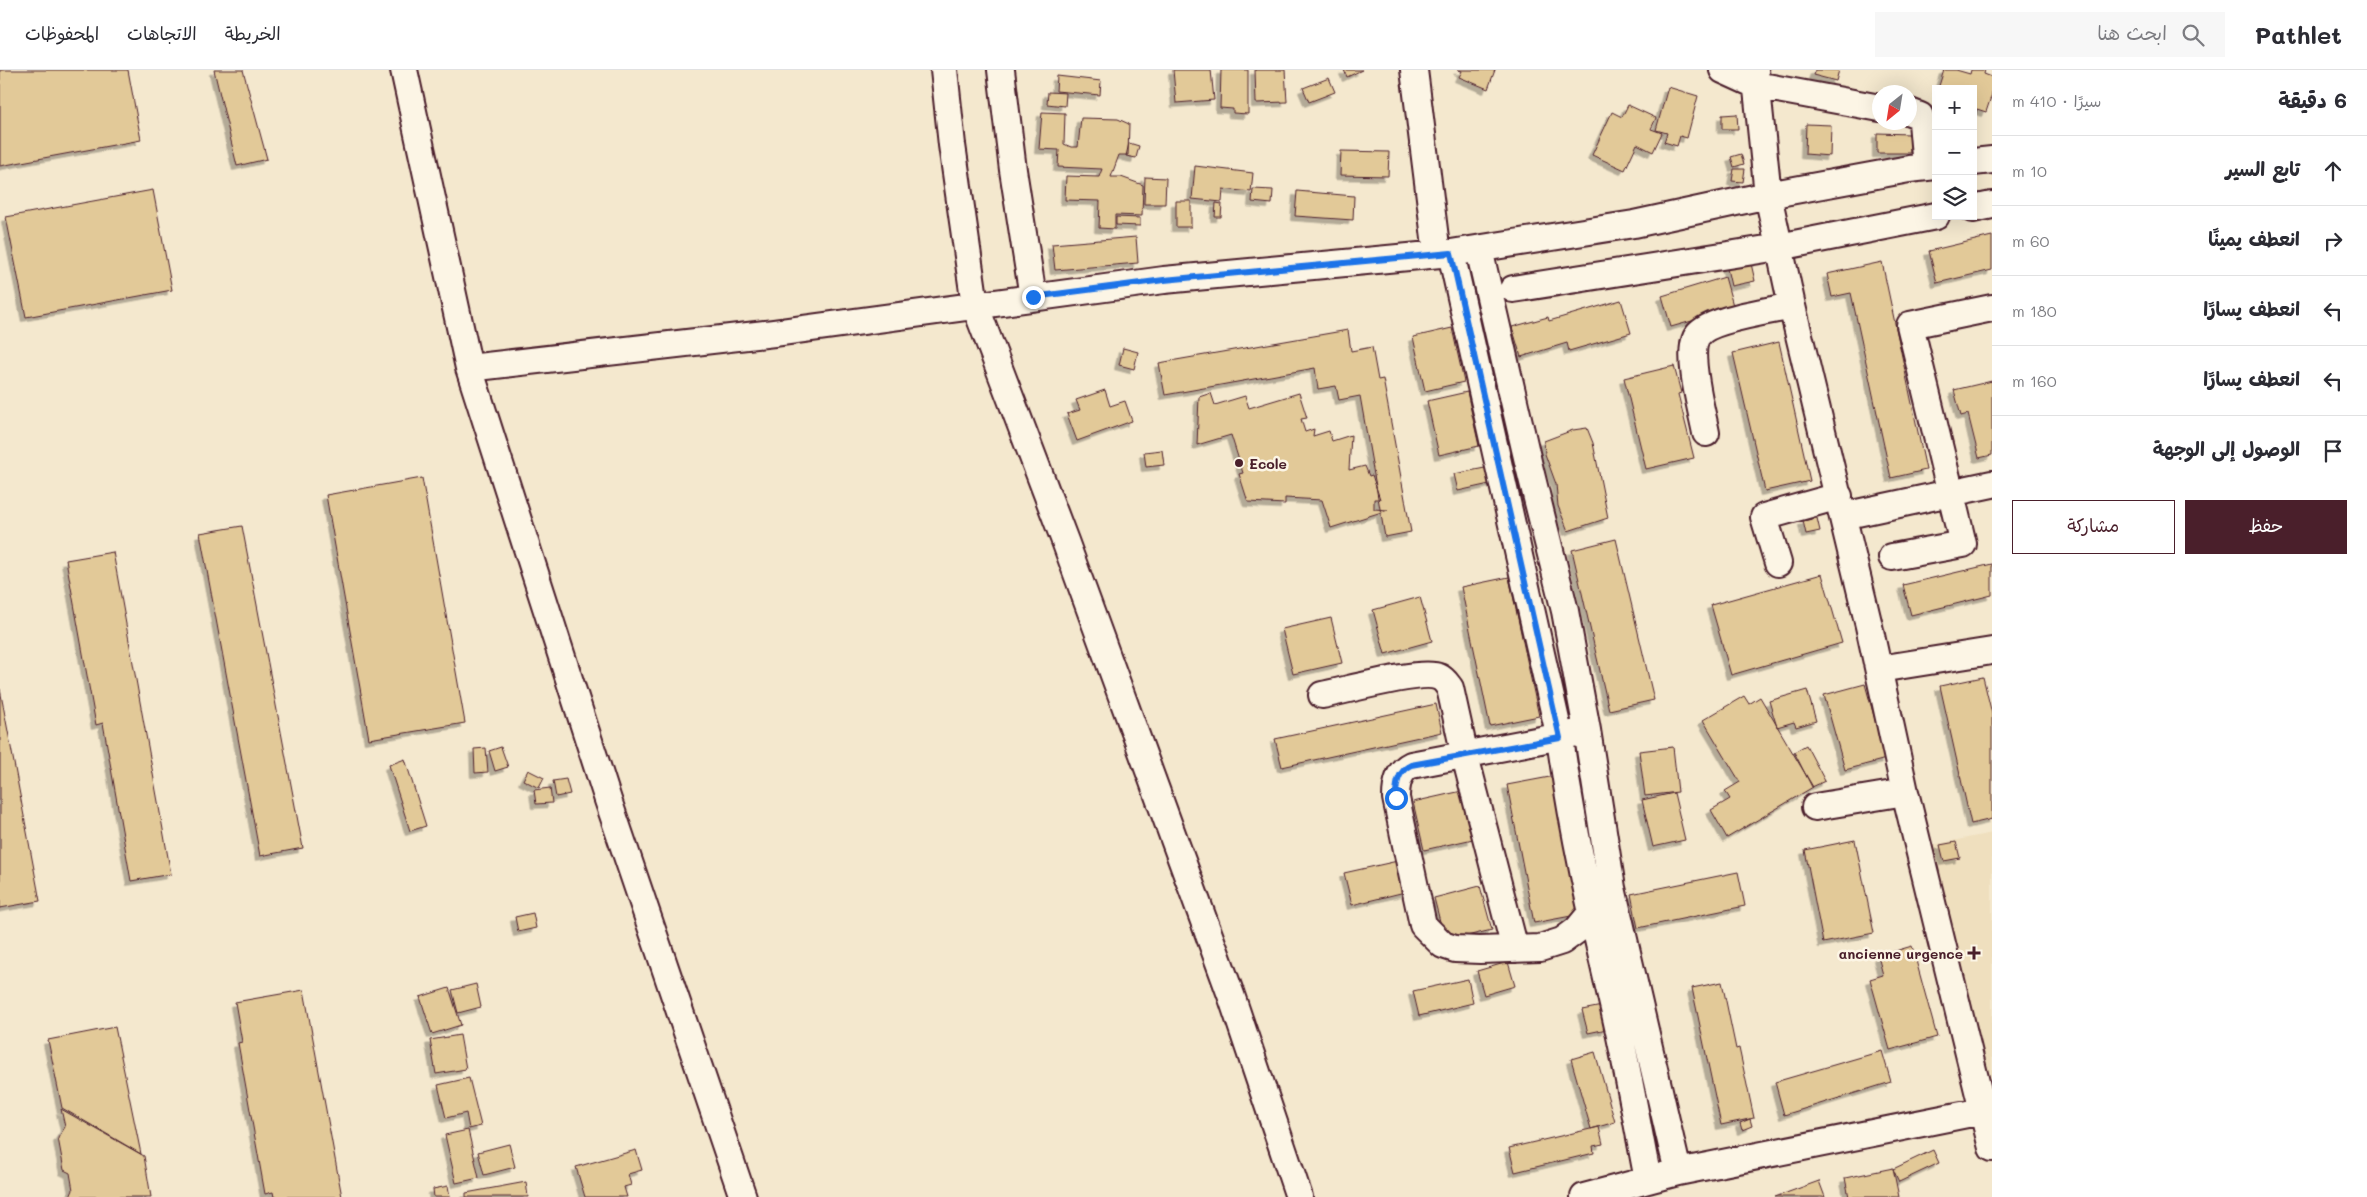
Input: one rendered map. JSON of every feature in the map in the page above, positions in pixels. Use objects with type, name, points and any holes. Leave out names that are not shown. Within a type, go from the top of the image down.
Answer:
[{"type":"street","points":[[404,70],[469,368],[608,800],[743,1197]]},
{"type":"street","points":[[944,70],[952,145],[975,305],[1059,525],[1224,976],[1299,1197]]},
{"type":"street","points":[[1001,70],[1013,170],[1033,297]]},
{"type":"street","points":[[1414,70],[1444,254],[1560,738],[1567,795],[1582,871],[1614,1011],[1648,1180]]},
{"type":"street","points":[[1723,70],[1872,106]]},
{"type":"street","points":[[1756,78],[1768,196],[1792,306],[1879,669],[1905,792],[1988,1110],[1992,1148]]},
{"type":"street","points":[[469,368],[774,333],[1164,280],[1444,254],[1634,224],[1768,196],[1931,167],[1922,122],[1920,116],[1917,115]]},
{"type":"street","points":[[1977,162],[1992,160]]},
{"type":"street","points":[[1977,207],[1992,205]]},
{"type":"street","points":[[1513,289],[1779,247],[1932,217]]},
{"type":"street","points":[[1479,249],[1529,466],[1565,611],[1587,730],[1612,888],[1678,1172]]},
{"type":"street","points":[[1706,433],[1694,366],[1693,347],[1696,338],[1708,327],[1716,324],[1792,306]]},
{"type":"street","points":[[1892,557],[1963,544],[1910,325],[1992,308]]},
{"type":"street","points":[[1778,563],[1764,517],[1951,493],[1992,484]]},
{"type":"street","points":[[1879,669],[1992,651]]},
{"type":"street","points":[[1322,696],[1413,676],[1439,677],[1450,688],[1465,756],[1515,949]]},
{"type":"street","points":[[1587,730],[1560,738],[1411,765],[1402,772],[1396,786],[1396,798],[1424,925],[1443,946],[1455,949],[1540,948],[1562,941],[1577,930],[1591,913]]},
{"type":"street","points":[[1815,808],[1905,792]]},
{"type":"street","points":[[1582,871],[1610,867]]},
{"type":"street","points":[[1584,1197],[1678,1172],[1988,1110]]},
{"type":"shaded area","name":"ancienne urgence","points":[[1992,833],[1992,1076],[1984,1069],[1980,1060],[1932,845]]},
{"type":"building","points":[[0,70],[128,70],[141,140],[0,166]]},
{"type":"building","points":[[214,70],[243,70],[267,159],[237,166]]},
{"type":"building","points":[[1173,70],[1211,70],[1214,100],[1176,103]]},
{"type":"building","points":[[1221,70],[1248,70],[1248,114],[1233,113],[1233,109],[1220,108]]},
{"type":"building","points":[[1255,70],[1285,70],[1287,102],[1256,103]]},
{"type":"building","points":[[1344,70],[1362,70],[1347,77]]},
{"type":"building","points":[[1458,70],[1495,70],[1488,89],[1459,77],[1462,71]]},
{"type":"building","points":[[1815,70],[1839,70],[1836,81],[1813,75]]},
{"type":"building","points":[[1944,70],[1956,70],[1970,74],[1971,70],[1985,70],[1984,74],[1992,77],[1992,94],[1986,112],[1977,109],[1977,85],[1939,85]]},
{"type":"building","points":[[1057,76],[1101,81],[1100,95],[1056,91]]},
{"type":"building","points":[[1329,78],[1335,92],[1309,102],[1303,88]]},
{"type":"building","points":[[1668,87],[1698,96],[1687,138],[1680,136],[1677,146],[1664,142],[1667,133],[1656,130]]},
{"type":"building","points":[[1048,92],[1066,93],[1065,106],[1047,104]]},
{"type":"building","points":[[1628,105],[1656,118],[1651,129],[1662,133],[1653,152],[1637,144],[1625,170],[1592,155],[1612,112],[1622,117]]},
{"type":"building","points":[[1042,112],[1065,113],[1064,144],[1071,147],[1078,147],[1081,118],[1118,119],[1129,124],[1128,155],[1119,155],[1111,177],[1121,177],[1143,185],[1142,216],[1115,215],[1115,229],[1099,228],[1100,201],[1065,200],[1066,176],[1099,177],[1102,169],[1058,167],[1059,150],[1039,149]]},
{"type":"building","points":[[1737,114],[1738,129],[1722,129],[1722,115]]},
{"type":"building","points":[[1806,124],[1831,125],[1830,156],[1805,154]]},
{"type":"building","points":[[1877,133],[1910,134],[1910,153],[1877,153]]},
{"type":"building","points":[[1129,143],[1139,146],[1136,158],[1126,156]]},
{"type":"building","points":[[1341,151],[1389,152],[1388,176],[1340,175]]},
{"type":"building","points":[[1741,154],[1744,164],[1734,167],[1731,157]]},
{"type":"building","points":[[1195,166],[1253,173],[1251,192],[1223,189],[1222,202],[1192,199]]},
{"type":"building","points":[[1734,169],[1745,169],[1743,182],[1732,181]]},
{"type":"building","points":[[1145,177],[1166,178],[1165,204],[1144,204]]},
{"type":"building","points":[[1253,189],[1273,190],[1272,204],[1252,202]]},
{"type":"building","points":[[153,190],[172,290],[26,317],[6,217]]},
{"type":"building","points":[[1297,191],[1354,196],[1353,220],[1295,216]]},
{"type":"building","points":[[1176,201],[1191,201],[1191,227],[1176,227]]},
{"type":"building","points":[[1216,203],[1222,204],[1221,217],[1215,217]]},
{"type":"building","points":[[1116,217],[1140,218],[1140,226],[1116,225]]},
{"type":"building","points":[[1992,236],[1992,270],[1937,283],[1929,251]]},
{"type":"building","points":[[1136,237],[1138,263],[1055,270],[1052,244]]},
{"type":"building","points":[[1750,259],[1755,281],[1731,286],[1726,264]]},
{"type":"building","points":[[1882,262],[1926,470],[1891,478],[1851,293],[1832,297],[1827,274]]},
{"type":"building","points":[[1725,277],[1734,309],[1671,327],[1662,296]]},
{"type":"building","points":[[1621,300],[1631,333],[1569,351],[1567,343],[1521,357],[1512,327],[1548,317],[1549,321]]},
{"type":"building","points":[[1452,328],[1464,382],[1425,391],[1413,337]]},
{"type":"building","points":[[1348,330],[1351,351],[1372,347],[1378,380],[1383,379],[1411,532],[1385,537],[1360,396],[1339,400],[1336,386],[1318,389],[1315,368],[1165,395],[1159,363]]},
{"type":"building","points":[[1779,342],[1810,481],[1765,491],[1733,353]]},
{"type":"building","points":[[1123,348],[1138,352],[1134,369],[1119,365]]},
{"type":"building","points":[[1674,366],[1681,393],[1678,394],[1694,458],[1646,469],[1624,378]]},
{"type":"building","points":[[1992,381],[1992,455],[1979,458],[1968,414],[1961,416],[1954,390]]},
{"type":"building","points":[[1105,390],[1110,406],[1125,401],[1132,421],[1077,441],[1067,414],[1080,410],[1076,400]]},
{"type":"building","points":[[1467,392],[1479,446],[1439,455],[1427,401]]},
{"type":"building","points":[[1211,393],[1215,405],[1245,396],[1249,408],[1299,393],[1307,418],[1301,419],[1305,432],[1314,429],[1313,436],[1329,431],[1332,441],[1351,435],[1349,470],[1365,466],[1369,476],[1372,475],[1380,499],[1374,499],[1374,509],[1388,510],[1331,528],[1322,500],[1285,498],[1285,504],[1248,502],[1239,474],[1243,473],[1231,435],[1197,445],[1199,397]]},
{"type":"building","points":[[1587,428],[1593,443],[1608,518],[1568,531],[1558,506],[1556,484],[1545,454],[1544,441],[1573,430]]},
{"type":"building","points":[[1162,450],[1164,465],[1146,467],[1144,452]]},
{"type":"building","points":[[1490,467],[1494,483],[1458,491],[1454,474]]},
{"type":"building","points":[[422,478],[465,723],[369,739],[326,495]]},
{"type":"building","points":[[1817,518],[1820,531],[1806,534],[1803,521]]},
{"type":"building","points":[[242,526],[303,848],[260,856],[200,533]]},
{"type":"building","points":[[1616,539],[1654,700],[1609,710],[1572,550]]},
{"type":"building","points":[[113,552],[171,874],[131,881],[103,723],[96,725],[66,560]]},
{"type":"building","points":[[1992,564],[1992,595],[1911,615],[1903,585]]},
{"type":"building","points":[[1822,574],[1842,643],[1731,675],[1711,605]]},
{"type":"building","points":[[1509,577],[1539,716],[1490,726],[1461,587]]},
{"type":"building","points":[[1420,597],[1432,641],[1385,654],[1373,610]]},
{"type":"building","points":[[1331,618],[1342,663],[1293,674],[1282,629]]},
{"type":"building","points":[[1983,677],[1992,714],[1992,819],[1971,824],[1940,686]]},
{"type":"building","points":[[1865,684],[1886,759],[1845,770],[1824,695]]},
{"type":"building","points":[[0,689],[40,901],[0,908]]},
{"type":"building","points":[[1807,690],[1816,721],[1796,727],[1794,722],[1777,727],[1769,701]]},
{"type":"building","points":[[1744,696],[1749,704],[1760,697],[1813,787],[1727,838],[1711,810],[1730,799],[1725,791],[1740,782],[1703,720]]},
{"type":"building","points":[[1436,704],[1442,732],[1282,767],[1275,739]]},
{"type":"building","points":[[1806,745],[1825,781],[1812,787],[1794,752]]},
{"type":"building","points":[[501,747],[508,767],[495,771],[489,751]]},
{"type":"building","points":[[1673,747],[1678,792],[1645,796],[1639,751]]},
{"type":"building","points":[[486,748],[488,772],[475,773],[474,749]]},
{"type":"building","points":[[405,759],[426,826],[410,831],[389,765]]},
{"type":"building","points":[[528,770],[544,778],[539,788],[523,780]]},
{"type":"building","points":[[1555,776],[1582,914],[1534,923],[1507,785]]},
{"type":"building","points":[[566,779],[570,794],[556,797],[553,781]]},
{"type":"building","points":[[550,788],[552,803],[536,804],[534,790]]},
{"type":"building","points":[[1462,791],[1473,839],[1424,850],[1413,802]]},
{"type":"building","points":[[1674,793],[1685,840],[1653,847],[1642,800]]},
{"type":"building","points":[[1855,840],[1874,933],[1823,943],[1805,850]]},
{"type":"building","points":[[1956,842],[1960,858],[1944,861],[1940,845]]},
{"type":"building","points":[[1402,860],[1409,891],[1352,905],[1344,873]]},
{"type":"building","points":[[1738,872],[1745,906],[1638,928],[1631,894]]},
{"type":"building","points":[[1480,886],[1492,930],[1445,941],[1434,898]]},
{"type":"building","points":[[533,913],[536,928],[518,932],[515,917]]},
{"type":"building","points":[[1912,946],[1937,1037],[1890,1050],[1870,979],[1883,975],[1878,956]]},
{"type":"building","points":[[1508,962],[1515,986],[1484,995],[1477,971]]},
{"type":"building","points":[[1468,979],[1473,1003],[1419,1016],[1413,991]]},
{"type":"building","points":[[1722,982],[1736,1049],[1739,1048],[1754,1118],[1721,1125],[1692,988]]},
{"type":"building","points":[[476,984],[481,1007],[458,1013],[452,990]]},
{"type":"building","points":[[449,988],[461,1025],[432,1034],[420,997]]},
{"type":"building","points":[[304,990],[342,1197],[274,1197],[273,1192],[265,1194],[238,1043],[242,1042],[235,1002]]},
{"type":"building","points":[[1602,1006],[1607,1029],[1588,1033],[1582,1010]]},
{"type":"building","points":[[115,1027],[141,1154],[62,1108],[48,1040]]},
{"type":"building","points":[[460,1035],[466,1069],[436,1074],[430,1040]]},
{"type":"building","points":[[1882,1051],[1891,1082],[1784,1115],[1775,1082]]},
{"type":"building","points":[[1595,1052],[1615,1122],[1591,1129],[1571,1059]]},
{"type":"building","points":[[469,1078],[481,1126],[469,1129],[466,1113],[446,1118],[438,1085]]},
{"type":"building","points":[[61,1109],[144,1156],[151,1197],[70,1197],[73,1190],[70,1173],[64,1170],[58,1138],[65,1127]]},
{"type":"building","points":[[1750,1119],[1752,1126],[1742,1130],[1740,1123]]},
{"type":"building","points":[[1599,1127],[1603,1144],[1593,1146],[1594,1153],[1515,1172],[1509,1148]]},
{"type":"building","points":[[468,1130],[479,1178],[456,1183],[445,1135]]},
{"type":"building","points":[[509,1144],[515,1167],[484,1175],[478,1152]]},
{"type":"building","points":[[636,1150],[642,1170],[628,1174],[631,1185],[624,1187],[627,1197],[585,1197],[576,1167]]},
{"type":"building","points":[[1933,1150],[1939,1163],[1899,1182],[1893,1169]]},
{"type":"building","points":[[1893,1168],[1899,1197],[1849,1197],[1845,1178]]},
{"type":"building","points":[[1819,1181],[1825,1197],[1775,1197]]},
{"type":"building","points":[[526,1182],[528,1197],[466,1197],[466,1193]]},
{"type":"building","points":[[448,1186],[450,1197],[434,1197],[433,1189]]},
{"type":"place","name":"Ecole","points":[[1239,463]]},
{"type":"place","name":"ancienne urgence","points":[[1974,953]]},
{"type":"route","points":[[1033,297],[1164,280],[1451,253],[1560,738],[1411,765],[1406,767],[1398,778],[1396,798]]}]
